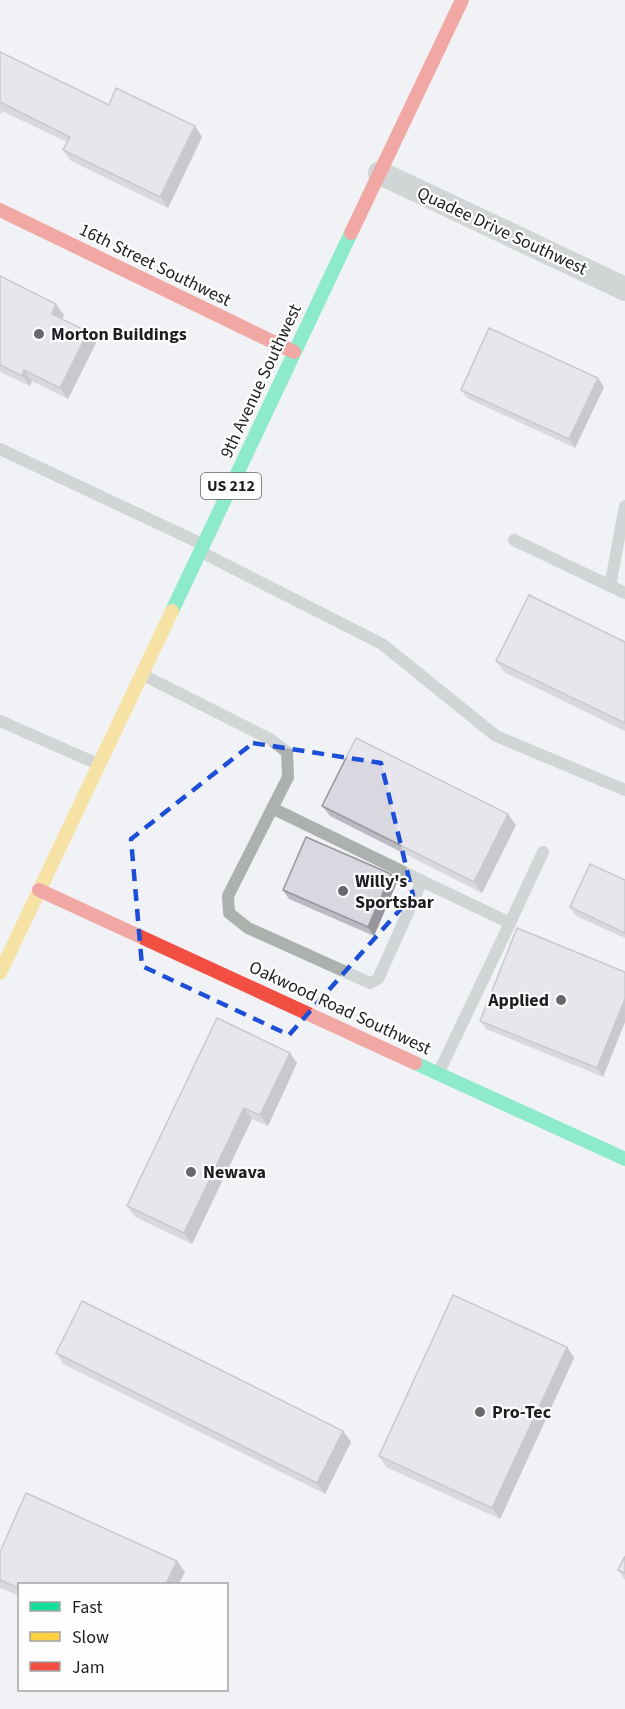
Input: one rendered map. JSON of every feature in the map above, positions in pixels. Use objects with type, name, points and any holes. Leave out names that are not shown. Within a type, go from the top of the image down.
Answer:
[{"type":"main road","name":"9th Avenue Southwest","points":[[0,973],[462,0]]},
{"type":"main road","name":"16th Street Southwest","points":[[0,210],[294,352]]},
{"type":"main road","name":"Oakwood Road Southwest","points":[[39,890],[625,1159]]},
{"type":"street","name":"Quadee Drive Southwest","points":[[380,173],[625,289]]},
{"type":"lane","points":[[0,449],[201,548],[382,644],[496,736],[625,790]]},
{"type":"lane","points":[[610,586],[625,506]]},
{"type":"lane","points":[[514,540],[625,593]]},
{"type":"lane","points":[[141,674],[270,739],[287,752],[288,777],[228,896],[229,913],[248,928],[370,983],[378,979],[422,881]]},
{"type":"lane","points":[[0,721],[99,765]]},
{"type":"lane","points":[[272,808],[510,923]]},
{"type":"lane","points":[[438,1073],[543,852]]},
{"type":"highlighted area","points":[[253,743],[381,763],[413,895],[289,1035],[142,966],[131,839]]},
{"type":"building","points":[[0,52],[109,105],[116,88],[195,126],[160,197],[63,150],[70,137],[0,102]]},
{"type":"building","name":"Morton Buildings","points":[[0,276],[56,304],[52,314],[88,332],[60,388],[24,370],[22,376],[0,365]]},
{"type":"building","points":[[489,328],[598,378],[569,439],[461,390]]},
{"type":"building","points":[[529,595],[625,642],[625,723],[496,661]]},
{"type":"building","points":[[356,738],[508,814],[474,882],[322,806]]},
{"type":"building","name":"Willy's Sportsbar","points":[[306,837],[391,874],[368,927],[283,890]]},
{"type":"building","points":[[590,864],[625,880],[625,933],[570,907]]},
{"type":"building","name":"Applied","points":[[517,928],[625,972],[625,999],[597,1068],[480,1021]]},
{"type":"building","name":"Newava","points":[[217,1018],[290,1053],[260,1115],[244,1108],[184,1233],[127,1206]]},
{"type":"building","name":"Pro-Tec","points":[[453,1295],[567,1347],[492,1508],[379,1456]]},
{"type":"building","points":[[82,1301],[343,1431],[317,1483],[56,1353]]},
{"type":"building","points":[[26,1493],[177,1561],[166,1583],[18,1583],[18,1588],[0,1580],[0,1552]]},
{"type":"building","points":[[625,1556],[625,1573],[618,1570]]},
{"type":"traffic: fast","points":[[172,611],[351,233]]},
{"type":"traffic: fast","points":[[415,1063],[625,1159]]},
{"type":"traffic: slow","points":[[0,973],[172,611]]},
{"type":"traffic: jam","points":[[351,233],[462,0]]},
{"type":"traffic: jam","points":[[0,210],[294,352]]},
{"type":"traffic: jam","points":[[39,890],[415,1063]]},
{"type":"place","name":"Morton Buildings","points":[[39,334]]},
{"type":"place","name":"Willy's Sportsbar","points":[[343,891]]},
{"type":"place","name":"Applied","points":[[561,1000]]},
{"type":"place","name":"Newava","points":[[191,1172]]},
{"type":"place","name":"Pro-Tec","points":[[480,1412]]}]
